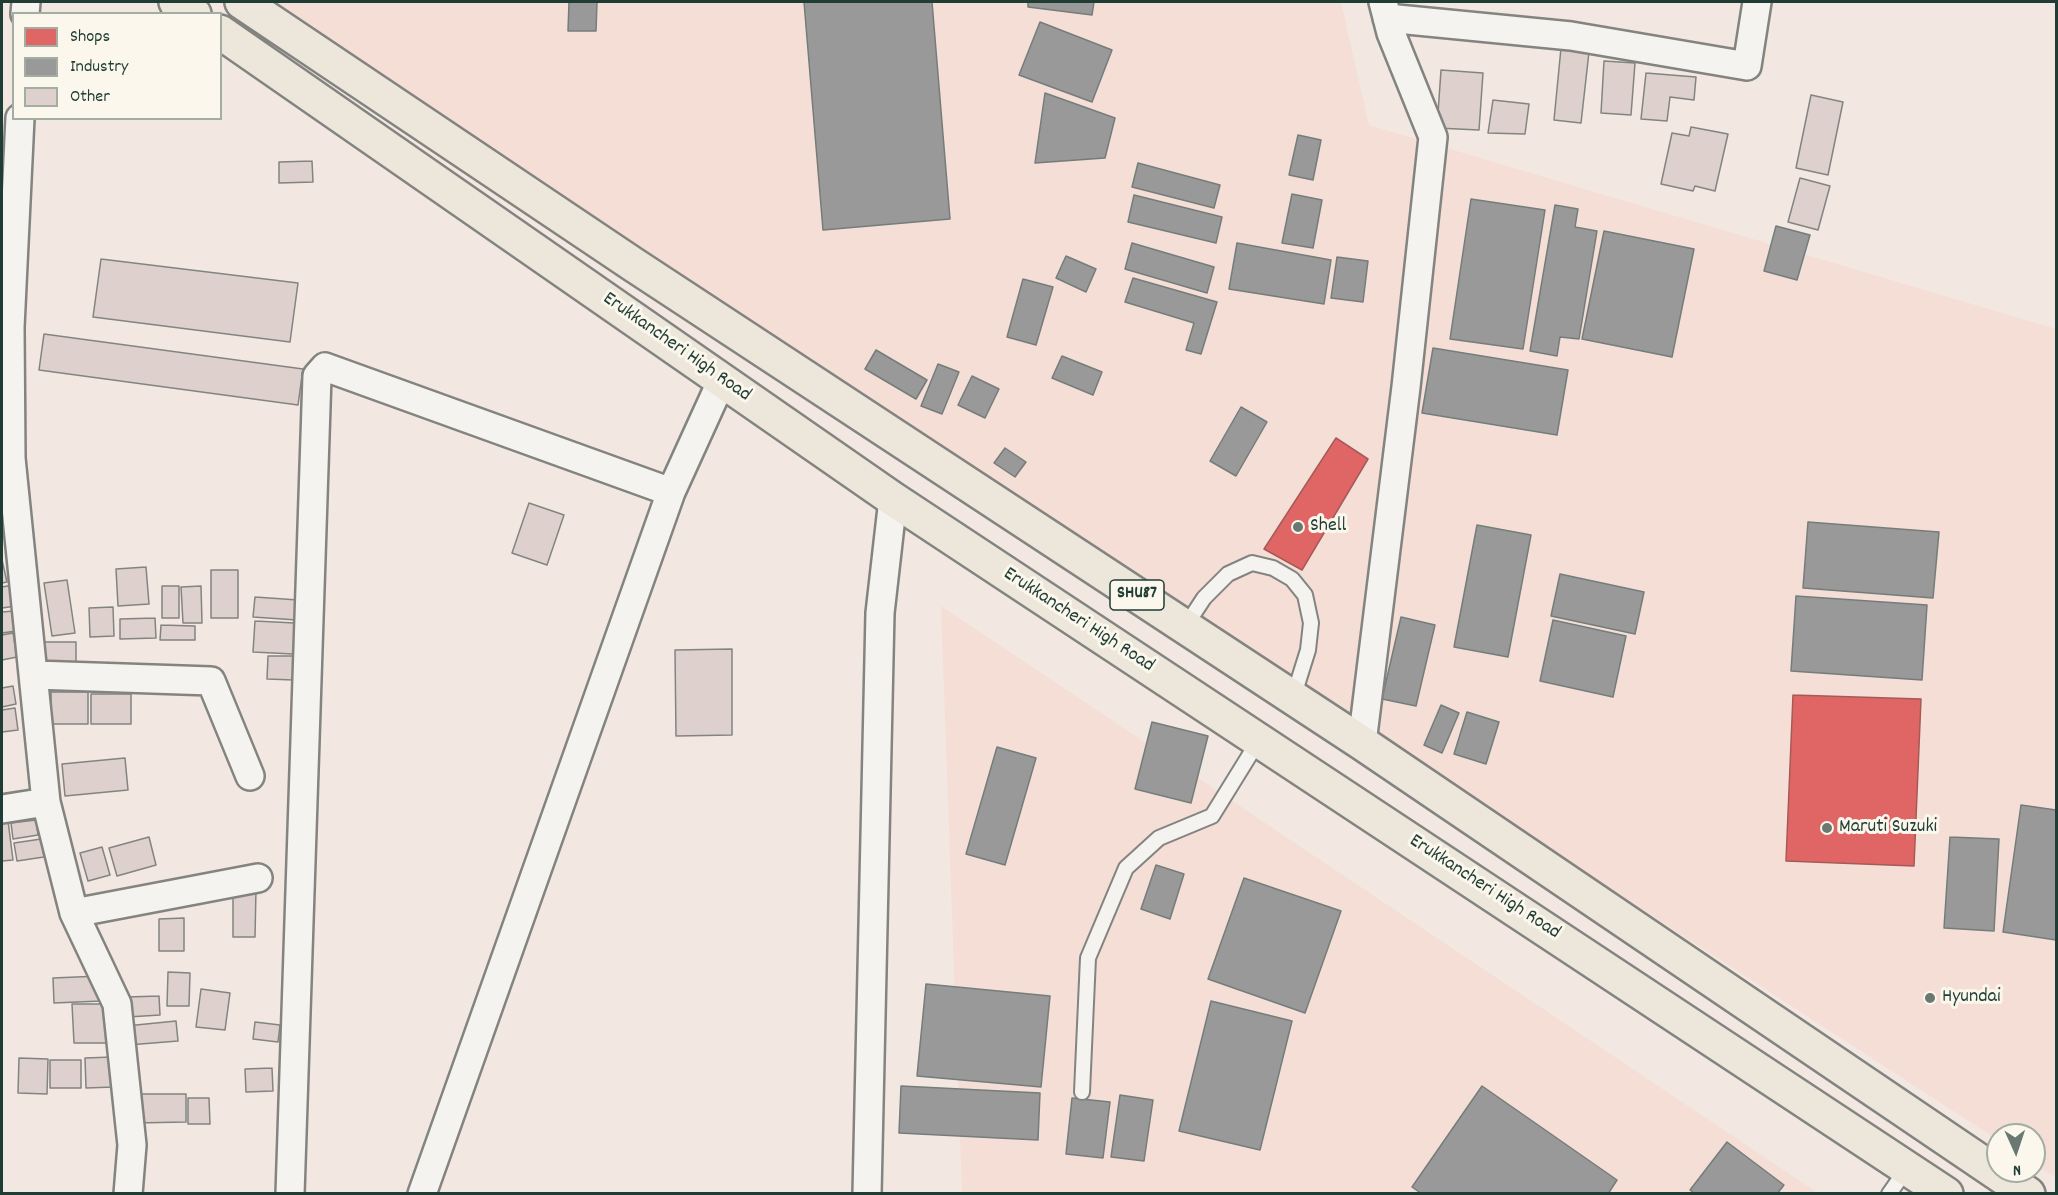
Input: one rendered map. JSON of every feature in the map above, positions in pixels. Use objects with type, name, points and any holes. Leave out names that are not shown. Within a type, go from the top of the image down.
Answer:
[{"type":"main road","points":[[176,2],[191,12]]},
{"type":"main road","name":"SHU87","points":[[242,2],[634,265],[1362,743],[2028,1194]]},
{"type":"main road","name":"Erukkancheri High Road","points":[[222,33],[893,499],[1946,1194]]},
{"type":"main road","points":[[606,300],[634,265]]},
{"type":"street","points":[[1362,743],[1406,387],[1433,137],[1385,10],[1571,36],[1747,66],[1757,2]]},
{"type":"street","points":[[20,120],[6,327],[6,459],[34,675],[46,802],[74,913],[117,1004],[132,1145],[128,1194]]},
{"type":"street","points":[[290,1194],[317,375],[325,367],[671,492]]},
{"type":"street","points":[[422,1194],[671,492],[722,380]]},
{"type":"street","points":[[867,1194],[880,613],[893,499]]},
{"type":"street","points":[[34,675],[211,681],[250,776]]},
{"type":"street","points":[[2,809],[46,802]]},
{"type":"street","points":[[74,913],[258,878]]},
{"type":"lane","points":[[1185,627],[1204,598],[1228,574],[1252,563],[1273,568],[1292,579],[1305,596],[1311,623],[1308,650],[1293,698]]},
{"type":"lane","points":[[1082,1092],[1088,958],[1126,868],[1159,838],[1212,816],[1259,740]]},
{"type":"lane","points":[[1889,1194],[1908,1167]]},
{"type":"shaded area","points":[[279,2],[1341,2],[1369,125],[2056,329],[2056,1178],[2046,1171],[2046,1123],[1986,1123],[1986,1132],[276,23]]},
{"type":"shaded area","points":[[941,606],[1818,1193],[962,1193]]},
{"type":"building: Shops","points":[[1336,438],[1368,459],[1302,570],[1264,549]]},
{"type":"building: Shops","points":[[1793,695],[1921,699],[1914,866],[1786,861]]},
{"type":"building: Industry","points":[[569,2],[597,2],[596,31],[568,31]]},
{"type":"building: Industry","points":[[804,2],[932,2],[950,219],[823,230]]},
{"type":"building: Industry","points":[[1028,2],[1094,2],[1092,15],[1028,7]]},
{"type":"building: Industry","points":[[1040,22],[1112,50],[1092,102],[1019,75]]},
{"type":"building: Industry","points":[[1045,93],[1115,118],[1105,158],[1035,163]]},
{"type":"building: Industry","points":[[1298,135],[1321,140],[1313,180],[1289,175]]},
{"type":"building: Industry","points":[[2,158],[6,158],[5,187],[2,187]]},
{"type":"building: Industry","points":[[1138,163],[1220,185],[1214,208],[1132,187]]},
{"type":"building: Industry","points":[[1292,194],[1322,200],[1313,248],[1282,243]]},
{"type":"building: Industry","points":[[1134,195],[1222,217],[1216,243],[1128,222]]},
{"type":"building: Industry","points":[[1471,199],[1545,210],[1523,349],[1450,339]]},
{"type":"building: Industry","points":[[1555,205],[1578,209],[1575,227],[1597,231],[1579,339],[1560,337],[1557,356],[1530,351]]},
{"type":"building: Industry","points":[[1776,226],[1810,235],[1797,280],[1764,271]]},
{"type":"building: Industry","points":[[1604,231],[1694,249],[1672,357],[1582,339]]},
{"type":"building: Industry","points":[[1132,243],[1214,267],[1207,293],[1125,269]]},
{"type":"building: Industry","points":[[1237,243],[1331,260],[1324,304],[1229,289]]},
{"type":"building: Industry","points":[[1066,256],[1096,269],[1086,292],[1056,278]]},
{"type":"building: Industry","points":[[1337,257],[1368,261],[1363,302],[1331,298]]},
{"type":"building: Industry","points":[[1133,278],[1217,302],[1201,354],[1186,350],[1194,323],[1125,302]]},
{"type":"building: Industry","points":[[1023,279],[1053,287],[1036,345],[1007,337]]},
{"type":"building: Industry","points":[[1433,348],[1568,370],[1557,435],[1422,413]]},
{"type":"building: Industry","points":[[876,350],[927,380],[916,399],[865,369]]},
{"type":"building: Industry","points":[[1062,356],[1102,372],[1093,395],[1052,378]]},
{"type":"building: Industry","points":[[938,364],[959,372],[942,414],[921,406]]},
{"type":"building: Industry","points":[[972,376],[999,389],[985,418],[958,405]]},
{"type":"building: Industry","points":[[1241,407],[1267,422],[1236,476],[1210,461]]},
{"type":"building: Industry","points":[[1005,448],[1026,462],[1015,477],[994,463]]},
{"type":"building: Industry","points":[[1808,522],[1939,532],[1933,598],[1803,588]]},
{"type":"building: Industry","points":[[1477,525],[1531,535],[1508,657],[1454,647]]},
{"type":"building: Industry","points":[[1560,574],[1644,592],[1635,634],[1551,616]]},
{"type":"building: Industry","points":[[1796,596],[1927,605],[1922,680],[1791,671]]},
{"type":"building: Industry","points":[[1401,617],[1435,625],[1416,706],[1382,699]]},
{"type":"building: Industry","points":[[1553,620],[1626,636],[1613,697],[1540,681]]},
{"type":"building: Industry","points":[[1441,705],[1459,713],[1442,753],[1424,745]]},
{"type":"building: Industry","points":[[1467,712],[1499,722],[1486,764],[1454,754]]},
{"type":"building: Industry","points":[[1152,722],[1208,736],[1191,803],[1135,789]]},
{"type":"building: Industry","points":[[997,747],[1036,758],[1005,865],[966,854]]},
{"type":"building: Industry","points":[[2021,805],[2056,810],[2056,940],[2003,932]]},
{"type":"building: Industry","points":[[1950,837],[1999,839],[1994,931],[1944,928]]},
{"type":"building: Industry","points":[[1156,865],[1184,874],[1170,919],[1141,909]]},
{"type":"building: Industry","points":[[1244,878],[1341,911],[1305,1013],[1208,979]]},
{"type":"building: Industry","points":[[926,984],[1050,996],[1041,1087],[917,1076]]},
{"type":"building: Industry","points":[[1211,1001],[1292,1021],[1260,1150],[1179,1131]]},
{"type":"building: Industry","points":[[901,1086],[1040,1093],[1038,1140],[899,1133]]},
{"type":"building: Industry","points":[[1482,1086],[1617,1180],[1608,1194],[1422,1194],[1412,1187]]},
{"type":"building: Industry","points":[[1120,1095],[1153,1100],[1144,1161],[1111,1157]]},
{"type":"building: Industry","points":[[1072,1098],[1110,1102],[1103,1158],[1066,1154]]},
{"type":"building: Industry","points":[[1727,1142],[1784,1185],[1777,1194],[1695,1194],[1690,1190]]},
{"type":"building: Other","points":[[1561,48],[1589,52],[1581,123],[1554,120]]},
{"type":"building: Other","points":[[1604,61],[1635,63],[1631,115],[1601,113]]},
{"type":"building: Other","points":[[1441,70],[1483,73],[1479,130],[1437,128]]},
{"type":"building: Other","points":[[1646,73],[1696,77],[1694,100],[1670,97],[1667,121],[1641,119]]},
{"type":"building: Other","points":[[1811,95],[1843,102],[1828,175],[1796,168]]},
{"type":"building: Other","points":[[1493,100],[1529,104],[1525,134],[1488,133]]},
{"type":"building: Other","points":[[1691,127],[1728,134],[1715,191],[1695,186],[1693,191],[1661,184],[1672,133],[1689,136]]},
{"type":"building: Other","points":[[312,161],[313,182],[279,183],[279,162]]},
{"type":"building: Other","points":[[1800,178],[1830,186],[1818,230],[1788,222]]},
{"type":"building: Other","points":[[101,259],[298,283],[290,342],[93,317]]},
{"type":"building: Other","points":[[44,334],[303,369],[298,405],[39,370]]},
{"type":"building: Other","points":[[529,503],[564,515],[547,565],[512,553]]},
{"type":"building: Other","points":[[2,560],[7,582],[2,583]]},
{"type":"building: Other","points":[[146,567],[149,604],[118,606],[116,569]]},
{"type":"building: Other","points":[[211,570],[238,570],[238,618],[211,618]]},
{"type":"building: Other","points":[[67,580],[75,633],[52,636],[44,583]]},
{"type":"building: Other","points":[[13,585],[16,606],[2,608],[2,587]]},
{"type":"building: Other","points":[[162,586],[179,586],[179,618],[162,618]]},
{"type":"building: Other","points":[[201,586],[202,623],[183,623],[181,587]]},
{"type":"building: Other","points":[[255,597],[298,600],[297,620],[253,617]]},
{"type":"building: Other","points":[[113,607],[114,636],[90,637],[89,608]]},
{"type":"building: Other","points":[[14,611],[16,631],[2,633],[2,612]]},
{"type":"building: Other","points":[[155,618],[156,638],[120,639],[120,619]]},
{"type":"building: Other","points":[[255,621],[295,623],[293,654],[253,652]]},
{"type":"building: Other","points":[[161,625],[195,626],[195,640],[160,640]]},
{"type":"building: Other","points":[[13,633],[17,657],[2,660],[2,635]]},
{"type":"building: Other","points":[[41,642],[76,642],[76,664],[40,663]]},
{"type":"building: Other","points":[[732,649],[732,735],[676,736],[675,650]]},
{"type":"building: Other","points":[[268,656],[295,656],[294,680],[267,679]]},
{"type":"building: Other","points":[[13,686],[16,704],[2,707],[2,688]]},
{"type":"building: Other","points":[[51,692],[88,692],[88,724],[51,724]]},
{"type":"building: Other","points":[[91,694],[131,694],[131,724],[91,724]]},
{"type":"building: Other","points":[[15,708],[18,730],[2,732],[2,710]]},
{"type":"building: Other","points":[[125,758],[128,790],[65,796],[62,764]]},
{"type":"building: Other","points":[[36,820],[38,835],[13,839],[11,823]]},
{"type":"building: Other","points":[[8,821],[13,860],[2,861],[2,822]]},
{"type":"building: Other","points":[[149,837],[156,865],[117,876],[109,848]]},
{"type":"building: Other","points":[[41,839],[44,857],[17,861],[14,843]]},
{"type":"building: Other","points":[[102,847],[110,875],[88,881],[80,853]]},
{"type":"building: Other","points":[[233,889],[256,889],[255,937],[233,937]]},
{"type":"building: Other","points":[[184,918],[184,951],[159,951],[159,919]]},
{"type":"building: Other","points":[[168,972],[190,973],[189,1006],[167,1006]]},
{"type":"building: Other","points":[[100,976],[101,1001],[54,1003],[53,978]]},
{"type":"building: Other","points":[[201,989],[230,993],[225,1030],[196,1027]]},
{"type":"building: Other","points":[[159,996],[160,1015],[128,1017],[127,997]]},
{"type":"building: Other","points":[[72,1004],[111,1004],[112,1043],[74,1043]]},
{"type":"building: Other","points":[[176,1021],[178,1041],[128,1045],[126,1026]]},
{"type":"building: Other","points":[[255,1022],[280,1025],[278,1042],[253,1039]]},
{"type":"building: Other","points":[[113,1057],[114,1087],[86,1088],[85,1058]]},
{"type":"building: Other","points":[[19,1058],[48,1059],[47,1094],[18,1093]]},
{"type":"building: Other","points":[[50,1060],[81,1060],[81,1088],[50,1088]]},
{"type":"building: Other","points":[[272,1068],[273,1091],[246,1092],[245,1069]]},
{"type":"building: Other","points":[[135,1094],[186,1094],[186,1122],[135,1123]]},
{"type":"building: Other","points":[[188,1098],[209,1098],[210,1124],[188,1124]]},
{"type":"place","name":"Shell","points":[[1298,527]]},
{"type":"place","name":"Maruti Suzuki","points":[[1827,828]]},
{"type":"place","name":"Hyundai","points":[[1930,998]]}]
